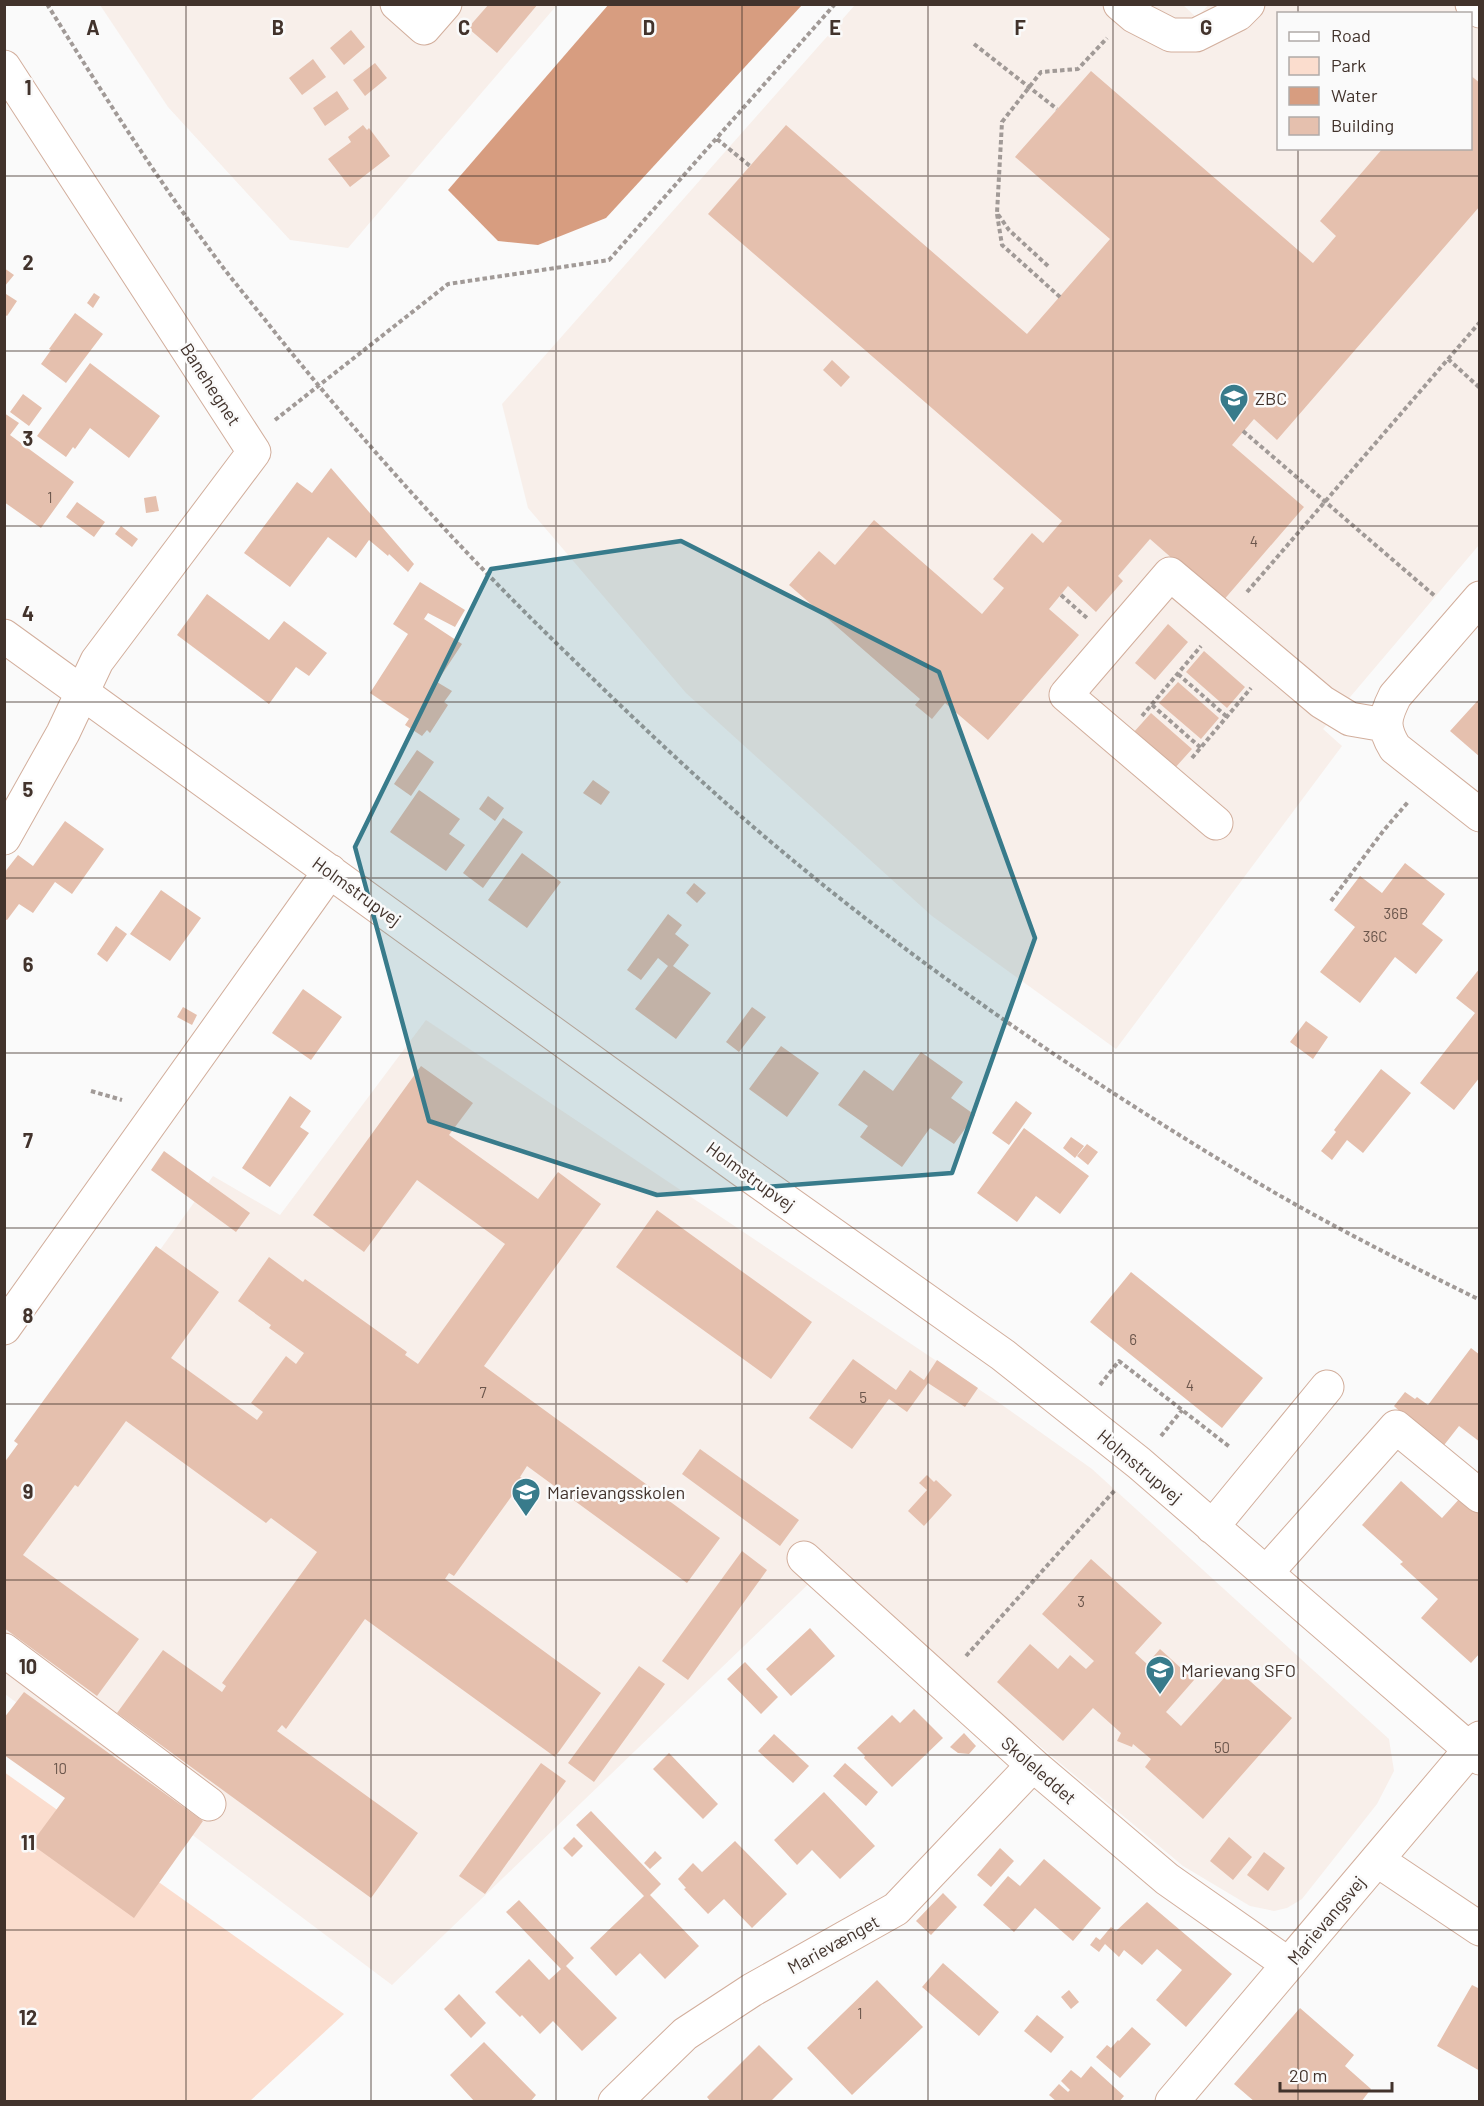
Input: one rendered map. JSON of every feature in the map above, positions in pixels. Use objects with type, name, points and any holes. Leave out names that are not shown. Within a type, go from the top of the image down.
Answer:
[{"type":"street","points":[[397,4],[424,28],[445,4]]},
{"type":"street","points":[[1125,9],[1171,35],[1196,35],[1238,14],[1248,4]]},
{"type":"street","points":[[1472,4],[1479,11]]},
{"type":"street","name":"Banehegnet","points":[[4,67],[254,452],[97,661],[83,694]]},
{"type":"street","points":[[1216,823],[1066,694],[1170,574],[1322,702],[1350,719],[1385,725]]},
{"type":"street","points":[[1470,609],[1395,696],[1385,725],[1388,737],[1395,748],[1479,815]]},
{"type":"street","name":"Holmstrupvej","points":[[4,636],[723,1156],[1003,1355],[1139,1463],[1266,1574],[1476,1749]]},
{"type":"street","points":[[4,838],[83,694]]},
{"type":"street","points":[[4,1328],[330,871]]},
{"type":"street","points":[[1212,1527],[1327,1387]]},
{"type":"street","points":[[1266,1574],[1396,1427],[1479,1496]]},
{"type":"street","name":"Skoleleddet","points":[[804,1558],[1033,1765],[1167,1879],[1288,1964]]},
{"type":"street","points":[[4,1650],[209,1804]]},
{"type":"street","name":"Marievangsvej","points":[[1172,2102],[1377,1860],[1476,1749]]},
{"type":"street","name":"Marievænget","points":[[615,2102],[685,2034],[752,1990],[896,1909],[1033,1765]]},
{"type":"street","points":[[1377,1860],[1479,1929]]},
{"type":"path","points":[[46,4],[148,165],[219,262],[318,386],[399,480],[485,573],[594,680],[720,798],[831,890],[1019,1030],[1145,1113],[1266,1188],[1374,1248],[1479,1300]]},
{"type":"path","points":[[249,441],[448,284],[609,261],[835,4]]},
{"type":"path","points":[[1060,297],[1002,245],[997,213],[1002,122],[1041,72],[1078,69],[1125,9]]},
{"type":"path","points":[[974,44],[1058,109]]},
{"type":"path","points":[[717,139],[750,166]]},
{"type":"path","points":[[997,213],[1009,230],[1048,266]]},
{"type":"path","points":[[1121,741],[1479,322]]},
{"type":"path","points":[[1448,359],[1479,388]]},
{"type":"path","points":[[1243,431],[1325,501],[1470,609]]},
{"type":"path","points":[[1170,784],[1274,662]]},
{"type":"path","points":[[1178,674],[1227,717]]},
{"type":"path","points":[[1152,705],[1201,748]]},
{"type":"path","points":[[1331,902],[1384,830],[1430,776]]},
{"type":"path","points":[[1076,1413],[1119,1361],[1258,1469]]},
{"type":"path","points":[[942,1684],[1139,1463]]},
{"type":"highlighted area","points":[[681,541],[939,672],[1035,938],[952,1173],[657,1195],[429,1121],[355,847],[491,569]]},
{"type":"shaded area","points":[[1182,4],[1197,18],[1209,4],[1479,5],[1479,545],[1323,729],[1342,746],[1116,1049],[932,916],[686,693],[528,508],[502,404],[855,5]]},
{"type":"shaded area","points":[[100,5],[557,5],[348,248],[290,240],[168,107]]},
{"type":"shaded area","name":"Marievangsskolen","points":[[426,1020],[998,1402],[1092,1469],[1389,1739],[1394,1771],[1377,1804],[1302,1899],[1287,1908],[1274,1911],[1250,1906],[1183,1866],[826,1567],[392,1985],[5,1694],[5,1466],[213,1176],[280,1215]]},
{"type":"green space","points":[[4,1772],[344,2014],[250,2101],[5,2101]]},
{"type":"water","points":[[609,4],[802,5],[606,218],[538,245],[498,241],[448,190]]},
{"type":"building","points":[[489,4],[538,4],[497,53],[468,28]]},
{"type":"building","points":[[351,30],[365,47],[344,65],[330,48]]},
{"type":"building","points":[[313,59],[326,77],[302,95],[289,78]]},
{"type":"building","points":[[375,63],[387,78],[365,96],[353,80]]},
{"type":"building","points":[[1091,71],[1313,263],[1336,236],[1320,221],[1381,150],[1472,150],[1472,77],[1480,83],[1480,206],[1277,440],[1254,419],[1232,445],[1304,507],[1222,602],[1150,539],[1118,576],[1123,581],[1096,612],[1068,586],[1049,609],[1079,635],[988,740],[945,703],[932,719],[915,705],[920,699],[789,585],[819,551],[835,565],[874,520],[982,614],[1004,588],[993,579],[1032,533],[1043,543],[1062,521],[708,214],[786,125],[1027,334],[1110,239],[1015,157]]},
{"type":"building","points":[[337,91],[349,109],[325,126],[313,108]]},
{"type":"building","points":[[363,125],[367,130],[369,128],[390,156],[350,187],[328,159],[351,142],[348,137]]},
{"type":"building","points":[[4,268],[14,275],[4,287]]},
{"type":"building","points":[[94,293],[100,297],[93,308],[87,303]]},
{"type":"building","points":[[6,294],[17,301],[7,316],[4,314]]},
{"type":"building","points":[[75,313],[103,334],[66,383],[41,364]]},
{"type":"building","points":[[832,360],[850,377],[841,387],[823,370]]},
{"type":"building","points":[[90,363],[160,416],[129,458],[90,428],[75,449],[73,447],[66,457],[37,436]]},
{"type":"building","points":[[23,394],[42,408],[29,426],[10,412]]},
{"type":"building","points":[[4,413],[19,423],[10,435],[74,482],[41,528],[4,502]]},
{"type":"building","points":[[331,468],[414,564],[408,572],[389,554],[388,556],[369,540],[356,558],[328,537],[290,587],[244,553],[297,482],[312,493]]},
{"type":"building","points":[[156,496],[159,511],[146,513],[144,498]]},
{"type":"building","points":[[77,502],[105,522],[94,537],[66,517]]},
{"type":"building","points":[[121,526],[138,539],[132,547],[115,534]]},
{"type":"building","points":[[420,582],[465,610],[455,627],[428,613],[424,619],[462,644],[437,682],[452,691],[444,702],[448,705],[430,733],[427,730],[422,736],[405,725],[409,719],[370,693],[408,634],[393,624]]},
{"type":"building","points":[[207,594],[269,640],[284,621],[327,653],[309,676],[296,667],[269,704],[177,635]]},
{"type":"building","points":[[1168,624],[1188,642],[1155,680],[1135,663]]},
{"type":"building","points":[[1204,651],[1245,687],[1227,708],[1186,672]]},
{"type":"building","points":[[1178,682],[1219,718],[1201,739],[1159,703]]},
{"type":"building","points":[[1480,698],[1480,757],[1450,731]]},
{"type":"building","points":[[1151,713],[1192,749],[1174,769],[1133,733]]},
{"type":"building","points":[[417,750],[434,762],[411,796],[394,784]]},
{"type":"building","points":[[593,780],[610,792],[601,805],[583,793]]},
{"type":"building","points":[[419,790],[460,819],[449,834],[465,845],[446,871],[390,832]]},
{"type":"building","points":[[488,796],[504,808],[495,821],[479,809]]},
{"type":"building","points":[[503,818],[523,832],[483,888],[463,873]]},
{"type":"building","points":[[65,821],[104,849],[72,894],[55,882],[33,913],[19,904],[7,920],[4,919],[4,873],[18,855],[33,866]]},
{"type":"building","points":[[522,853],[561,882],[527,928],[488,900]]},
{"type":"building","points":[[1405,863],[1445,894],[1422,924],[1443,940],[1416,974],[1395,957],[1360,1003],[1320,972],[1355,927],[1334,910],[1360,876],[1382,893]]},
{"type":"building","points":[[694,883],[706,893],[697,903],[686,893]]},
{"type":"building","points":[[161,890],[201,918],[170,961],[130,934]]},
{"type":"building","points":[[668,914],[682,925],[675,934],[689,945],[673,966],[711,993],[676,1039],[635,1009],[668,966],[658,958],[641,980],[627,970]]},
{"type":"building","points":[[116,926],[127,934],[107,962],[97,954]]},
{"type":"building","points":[[1480,968],[1480,1077],[1454,1110],[1420,1083],[1475,1013],[1456,998]]},
{"type":"building","points":[[303,989],[342,1017],[311,1060],[272,1033]]},
{"type":"building","points":[[183,1007],[197,1015],[192,1025],[177,1017]]},
{"type":"building","points":[[752,1007],[766,1017],[739,1052],[726,1042]]},
{"type":"building","points":[[1306,1021],[1328,1037],[1313,1059],[1290,1042]]},
{"type":"building","points":[[781,1046],[819,1073],[787,1117],[749,1089]]},
{"type":"building","points":[[921,1052],[963,1082],[951,1098],[975,1115],[954,1144],[930,1128],[902,1167],[860,1137],[868,1126],[838,1105],[864,1070],[893,1091]]},
{"type":"building","points":[[421,1066],[473,1103],[449,1135],[538,1199],[558,1172],[601,1204],[484,1366],[720,1538],[687,1583],[527,1466],[520,1477],[524,1479],[454,1576],[449,1573],[445,1579],[601,1693],[555,1757],[365,1619],[286,1729],[282,1725],[277,1731],[418,1833],[371,1898],[117,1713],[163,1650],[222,1692],[226,1686],[222,1683],[317,1552],[271,1518],[266,1523],[126,1421],[78,1487],[75,1485],[23,1555],[139,1639],[97,1696],[4,1628],[4,1463],[18,1444],[14,1441],[156,1246],[219,1292],[171,1358],[257,1420],[263,1412],[251,1403],[286,1356],[296,1364],[304,1353],[269,1328],[271,1325],[238,1301],[269,1257],[303,1282],[305,1279],[407,1352],[405,1355],[418,1364],[505,1244],[417,1180],[364,1252],[313,1215]]},
{"type":"building","points":[[1381,1069],[1411,1093],[1363,1153],[1347,1140],[1332,1160],[1321,1151],[1336,1132],[1334,1130]]},
{"type":"building","points":[[290,1096],[311,1111],[300,1127],[309,1133],[270,1187],[242,1168]]},
{"type":"building","points":[[1016,1101],[1032,1113],[1009,1145],[992,1133]]},
{"type":"building","points":[[1024,1128],[1089,1176],[1060,1214],[1036,1196],[1017,1222],[977,1193]]},
{"type":"building","points":[[1071,1137],[1084,1146],[1075,1158],[1063,1148]]},
{"type":"building","points":[[1087,1144],[1098,1152],[1088,1165],[1077,1156]]},
{"type":"building","points":[[164,1151],[250,1213],[236,1232],[151,1170]]},
{"type":"building","points":[[657,1210],[812,1322],[771,1379],[616,1267]]},
{"type":"building","points":[[1131,1272],[1263,1378],[1222,1428],[1090,1322]]},
{"type":"building","points":[[1471,1348],[1480,1355],[1480,1442],[1459,1426],[1441,1449],[1394,1406],[1405,1392],[1428,1405]]},
{"type":"building","points":[[853,1359],[896,1390],[910,1370],[924,1380],[937,1360],[978,1388],[965,1407],[928,1383],[907,1412],[889,1399],[852,1449],[809,1418]]},
{"type":"building","points":[[700,1449],[799,1520],[780,1546],[682,1474]]},
{"type":"building","points":[[927,1475],[952,1495],[924,1526],[908,1511],[927,1490],[919,1483]]},
{"type":"building","points":[[1401,1481],[1442,1518],[1461,1497],[1480,1514],[1480,1653],[1471,1663],[1421,1618],[1438,1599],[1400,1564],[1403,1562],[1362,1525]]},
{"type":"building","points":[[742,1551],[767,1570],[688,1680],[662,1661]]},
{"type":"building","points":[[1091,1559],[1162,1623],[1135,1653],[1147,1664],[1160,1649],[1194,1680],[1166,1712],[1181,1726],[1234,1667],[1292,1718],[1203,1819],[1145,1767],[1151,1759],[1133,1744],[1132,1747],[1117,1741],[1121,1733],[1093,1708],[1063,1741],[997,1682],[1030,1644],[1058,1669],[1070,1655],[1086,1669],[1094,1661],[1042,1614]]},
{"type":"building","points":[[810,1628],[835,1656],[791,1696],[766,1669]]},
{"type":"building","points":[[745,1662],[778,1697],[761,1714],[727,1679]]},
{"type":"building","points":[[639,1666],[665,1684],[594,1782],[568,1763]]},
{"type":"building","points":[[24,1692],[203,1821],[134,1918],[31,1844],[65,1798],[4,1755],[4,1718]]},
{"type":"building","points":[[914,1709],[943,1738],[892,1787],[857,1748],[892,1715],[900,1723]]},
{"type":"building","points":[[964,1733],[976,1746],[969,1754],[958,1753],[950,1747]]},
{"type":"building","points":[[774,1734],[809,1766],[793,1783],[758,1751]]},
{"type":"building","points":[[669,1753],[718,1804],[703,1819],[653,1769]]},
{"type":"building","points":[[541,1763],[566,1781],[485,1894],[459,1876]]},
{"type":"building","points":[[845,1763],[878,1792],[866,1806],[833,1776]]},
{"type":"building","points":[[824,1792],[875,1846],[840,1879],[812,1850],[797,1865],[774,1840]]},
{"type":"building","points":[[591,1811],[661,1884],[650,1895],[699,1946],[665,1979],[640,1953],[616,1976],[590,1948],[644,1896],[576,1825]]},
{"type":"building","points":[[574,1837],[583,1846],[572,1857],[563,1848]]},
{"type":"building","points":[[1229,1837],[1252,1857],[1233,1880],[1210,1861]]},
{"type":"building","points":[[735,1841],[787,1894],[752,1928],[724,1899],[708,1914],[684,1889],[686,1888],[678,1879],[693,1863],[702,1872]]},
{"type":"building","points":[[1000,1848],[1014,1861],[991,1887],[977,1875]]},
{"type":"building","points":[[655,1851],[662,1858],[650,1869],[644,1863]]},
{"type":"building","points":[[1264,1852],[1285,1868],[1268,1891],[1247,1875]]},
{"type":"building","points":[[1044,1859],[1101,1908],[1073,1941],[1035,1908],[1014,1932],[983,1905],[1008,1876],[1020,1886]]},
{"type":"building","points":[[943,1893],[957,1907],[931,1935],[916,1921]]},
{"type":"building","points":[[519,1900],[574,1958],[566,1966],[617,2018],[582,2051],[553,2021],[540,2034],[495,1992],[529,1959],[549,1980],[561,1969],[506,1912]]},
{"type":"building","points":[[1147,1902],[1232,1974],[1186,2027],[1156,2000],[1182,1970],[1157,1949],[1142,1965],[1124,1950],[1119,1957],[1105,1944],[1099,1952],[1090,1945],[1096,1937],[1100,1940],[1111,1927],[1116,1931]]},
{"type":"building","points":[[943,1963],[999,2012],[979,2036],[922,1987]]},
{"type":"building","points":[[877,1980],[923,2027],[852,2095],[807,2048]]},
{"type":"building","points":[[1472,1985],[1480,1989],[1480,2071],[1437,2046]]},
{"type":"building","points":[[1069,1990],[1079,2002],[1071,2009],[1061,1997]]},
{"type":"building","points":[[459,1994],[486,2023],[471,2038],[444,2009]]},
{"type":"building","points":[[1300,2008],[1354,2055],[1345,2066],[1371,2089],[1361,2102],[1255,2102],[1234,2084]]},
{"type":"building","points":[[1037,2015],[1064,2037],[1051,2053],[1024,2031]]},
{"type":"building","points":[[1132,2027],[1151,2044],[1120,2078],[1096,2057],[1107,2045],[1111,2048]]},
{"type":"building","points":[[484,2042],[536,2095],[530,2102],[475,2102],[450,2075]]},
{"type":"building","points":[[759,2045],[793,2079],[770,2102],[711,2102],[707,2097]]},
{"type":"building","points":[[1091,2066],[1124,2096],[1119,2102],[1057,2102],[1049,2095],[1059,2084],[1068,2092],[1070,2090],[1061,2081],[1071,2070],[1081,2078]]},
{"type":"place","name":"ZBC","points":[[1234,424]]},
{"type":"place","name":"Marievangsskolen","points":[[526,1518]]},
{"type":"place","name":"Marievang SFO","points":[[1160,1696]]}]
